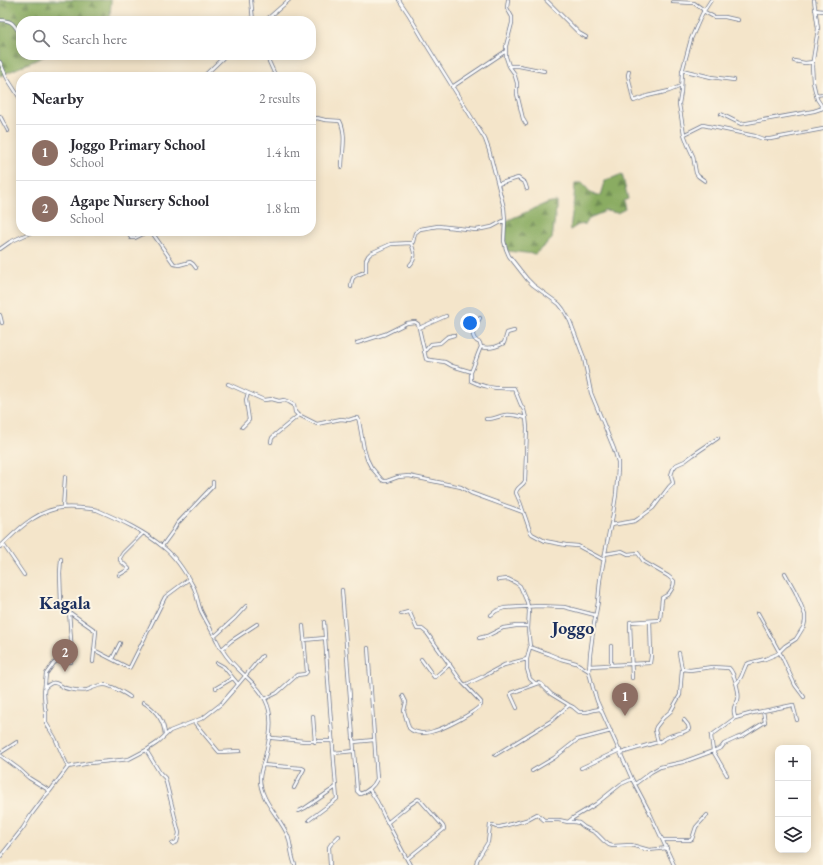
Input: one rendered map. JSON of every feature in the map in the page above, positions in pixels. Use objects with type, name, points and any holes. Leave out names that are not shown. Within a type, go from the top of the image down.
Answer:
[{"type":"street","points":[[251,0],[253,16]]},
{"type":"street","points":[[271,16],[289,0]]},
{"type":"street","points":[[399,0],[485,139],[504,208],[506,220],[504,241],[506,249],[509,256],[527,279],[559,304],[570,321],[584,358],[591,393],[614,449],[618,462],[618,479],[600,580],[598,602],[591,640],[589,672],[600,709],[674,865]]},
{"type":"street","points":[[508,0],[507,8],[512,17],[512,23],[506,46],[507,59],[517,83],[517,94],[523,119],[526,124]]},
{"type":"street","points":[[546,0],[579,33],[586,37]]},
{"type":"street","points":[[705,181],[696,173],[693,156],[688,145],[679,108],[682,70],[691,39],[703,11],[711,0]]},
{"type":"street","points":[[721,114],[741,124],[814,111],[823,108],[816,95],[813,82],[813,62],[818,32],[814,0]]},
{"type":"street","points":[[673,2],[694,3],[703,11],[714,17],[725,17],[738,20]]},
{"type":"street","points":[[815,10],[823,11]]},
{"type":"street","points":[[0,20],[8,21],[16,27]]},
{"type":"street","points":[[452,87],[506,50]]},
{"type":"street","points":[[208,72],[221,60]]},
{"type":"street","points":[[268,60],[274,72]]},
{"type":"street","points":[[794,61],[805,63],[813,62]]},
{"type":"street","points":[[0,62],[7,78],[16,92]]},
{"type":"street","points":[[509,66],[518,66],[544,71]]},
{"type":"street","points":[[682,70],[711,77],[734,80]]},
{"type":"street","points":[[629,71],[628,75],[632,99],[634,101],[647,96],[669,92],[681,86]]},
{"type":"street","points":[[816,95],[823,94]]},
{"type":"street","points":[[0,116],[8,131]]},
{"type":"street","points":[[316,118],[340,122],[344,134],[342,167]]},
{"type":"street","points":[[685,134],[704,125],[763,139],[823,129]]},
{"type":"street","points":[[498,184],[518,178],[525,183],[527,189]]},
{"type":"street","points":[[411,243],[413,242],[415,233],[420,229],[438,226],[476,230],[492,227],[506,220]]},
{"type":"street","points":[[0,249],[24,236]]},
{"type":"street","points":[[130,236],[131,238],[135,238],[139,236]]},
{"type":"street","points":[[154,236],[174,264],[179,265],[190,262],[196,268]]},
{"type":"street","points":[[410,265],[415,255],[411,243]]},
{"type":"street","points":[[351,287],[353,277],[366,271],[366,260],[371,253],[391,244],[411,243]]},
{"type":"street","points":[[0,314],[2,322]]},
{"type":"street","points":[[419,328],[446,316]]},
{"type":"street","points":[[480,318],[473,333],[475,340],[480,343],[481,347]]},
{"type":"street","points":[[357,343],[385,334],[411,322],[415,322],[418,324],[425,357],[427,360],[445,362],[452,366],[471,372]]},
{"type":"street","points":[[481,347],[499,346],[505,341],[507,332],[514,331]]},
{"type":"street","points":[[424,352],[431,344],[440,343],[447,337],[454,335]]},
{"type":"street","points":[[481,347],[471,372],[471,381],[478,385],[500,389],[514,388],[524,410],[527,428],[525,481],[523,485],[517,489],[516,493],[530,531],[532,534],[546,540],[578,546],[604,560]]},
{"type":"street","points":[[228,384],[264,400],[272,399],[289,402],[294,405],[295,412],[317,424],[341,419],[346,420],[358,418],[364,449],[369,464],[384,481],[408,476],[461,487],[471,493],[524,512]]},
{"type":"street","points":[[242,427],[248,420],[246,397],[248,394]]},
{"type":"street","points":[[271,442],[272,438],[276,434],[299,415]]},
{"type":"street","points":[[486,419],[493,419],[505,415],[526,418]]},
{"type":"street","points":[[611,525],[635,520],[650,511],[673,483],[671,475],[676,465],[685,461],[718,438]]},
{"type":"street","points":[[63,508],[65,477]]},
{"type":"street","points":[[162,546],[177,524],[213,486],[213,482]]},
{"type":"street","points":[[0,547],[17,531],[32,520],[48,511],[56,508],[63,508],[97,510],[118,519],[143,533],[167,550],[189,579],[201,610],[222,649],[231,662],[258,689],[265,699],[270,717],[269,736],[260,778],[261,789],[288,837],[291,854],[295,865]]},
{"type":"street","points":[[118,574],[129,569],[120,560],[120,558],[143,533]]},
{"type":"street","points":[[3,544],[24,575]]},
{"type":"street","points":[[605,554],[622,551],[628,554],[638,553],[643,561],[674,581],[673,587],[668,595],[663,596],[662,598],[660,620],[630,622],[632,678]]},
{"type":"street","points":[[61,559],[61,604],[96,631],[93,662]]},
{"type":"street","points":[[736,683],[742,677],[746,664],[765,659],[780,652],[785,646],[796,639],[801,631],[805,621],[804,616],[796,594],[785,573]]},
{"type":"street","points":[[94,650],[129,668],[165,597],[189,579]]},
{"type":"street","points":[[498,580],[508,579],[520,586],[523,592],[528,606],[530,647],[527,659],[529,674],[532,681],[536,684]]},
{"type":"street","points":[[342,590],[354,752],[359,794],[362,794],[369,789],[377,779],[368,648]]},
{"type":"street","points":[[215,636],[246,606]]},
{"type":"street","points":[[491,615],[496,610],[504,608],[528,606],[564,607],[595,615]]},
{"type":"street","points":[[68,767],[55,738],[46,723],[44,689],[46,674],[54,663],[60,660],[71,662],[72,654],[69,611]]},
{"type":"street","points":[[401,614],[408,612],[410,613],[417,629],[422,629],[427,633],[466,685],[481,702],[481,704],[454,722],[432,732],[416,732],[409,728],[404,711],[406,702],[403,696]]},
{"type":"street","points":[[758,613],[780,652],[795,685],[804,697]]},
{"type":"street","points":[[589,666],[650,663],[650,621]]},
{"type":"street","points":[[309,820],[338,799],[324,622]]},
{"type":"street","points":[[222,649],[231,641],[257,624]]},
{"type":"street","points":[[265,699],[277,694],[297,675],[307,672],[303,626]]},
{"type":"street","points":[[479,638],[494,633],[502,628],[528,626]]},
{"type":"street","points":[[304,640],[325,638]]},
{"type":"street","points":[[112,659],[120,643]]},
{"type":"street","points":[[610,646],[611,665]]},
{"type":"street","points":[[530,647],[561,660],[576,663],[589,672]]},
{"type":"street","points":[[658,742],[655,730],[656,727],[671,711],[680,695],[682,669],[679,653]]},
{"type":"street","points":[[0,857],[68,767],[90,763],[125,760],[157,743],[170,731],[208,715],[221,704],[262,656]]},
{"type":"street","points":[[421,659],[434,677],[450,664]]},
{"type":"street","points":[[466,685],[505,665],[527,659]]},
{"type":"street","points":[[217,663],[224,667],[238,684]]},
{"type":"street","points":[[682,669],[693,670],[712,667],[729,668],[734,674],[738,695],[733,711],[735,718]]},
{"type":"street","points":[[216,688],[233,678]]},
{"type":"street","points":[[44,689],[49,684],[56,683],[66,689],[77,689],[82,691],[99,685],[110,685],[130,697]]},
{"type":"street","points":[[517,708],[511,693],[538,683],[542,684],[551,694],[579,712],[583,713],[600,709]]},
{"type":"street","points":[[143,702],[158,714],[165,736]]},
{"type":"street","points":[[495,755],[551,721],[569,705]]},
{"type":"street","points":[[727,775],[713,751],[712,735],[735,718],[793,705],[797,720]]},
{"type":"street","points":[[635,784],[660,767],[683,762],[713,751],[721,748],[724,744],[743,736],[765,722],[763,711]]},
{"type":"street","points":[[313,716],[315,742]]},
{"type":"street","points":[[581,768],[620,752],[663,741],[670,736],[687,731],[689,728],[684,720]]},
{"type":"street","points":[[194,722],[219,752],[240,751]]},
{"type":"street","points":[[532,771],[554,758],[578,740],[611,731]]},
{"type":"street","points":[[269,736],[272,738],[315,742],[333,741]]},
{"type":"street","points":[[354,742],[374,740]]},
{"type":"street","points":[[17,742],[0,754],[29,778],[50,791]]},
{"type":"street","points":[[146,750],[160,773],[165,778],[179,833],[177,842],[172,844]]},
{"type":"street","points":[[334,753],[354,752]]},
{"type":"street","points":[[263,765],[304,769],[294,788]]},
{"type":"street","points":[[568,822],[596,804],[621,784],[632,779]]},
{"type":"street","points":[[299,811],[336,787]]},
{"type":"street","points":[[369,789],[377,801],[410,865]]},
{"type":"street","points":[[387,823],[418,799],[443,826],[443,830],[407,859]]},
{"type":"street","points":[[476,865],[477,860],[488,842],[490,827],[492,825],[496,827],[526,820],[537,814],[544,820],[559,820],[579,823],[596,832],[604,841],[613,846],[631,845],[649,850],[667,848]]},
{"type":"street","points":[[663,840],[692,839],[696,827],[707,815]]},
{"type":"street","points":[[330,865],[329,847],[339,836]]},
{"type":"green space","points":[[0,0],[111,0],[110,16],[16,16],[16,60],[36,60],[0,76]]},
{"type":"green space","points":[[622,174],[628,199],[623,201],[625,209],[617,213],[606,211],[589,218],[586,224],[578,225],[570,230],[575,183],[582,183],[592,194],[601,196],[605,181]]},
{"type":"green space","points":[[556,201],[552,239],[535,254],[507,251],[505,240],[506,221],[547,203]]},
{"type":"place","name":"Agape Nursery School","points":[[65,672]]},
{"type":"place","name":"Joggo Primary School","points":[[625,716]]},
{"type":"district","name":"Kagala","points":[[65,603]]},
{"type":"district","name":"Joggo","points":[[573,628]]}]
